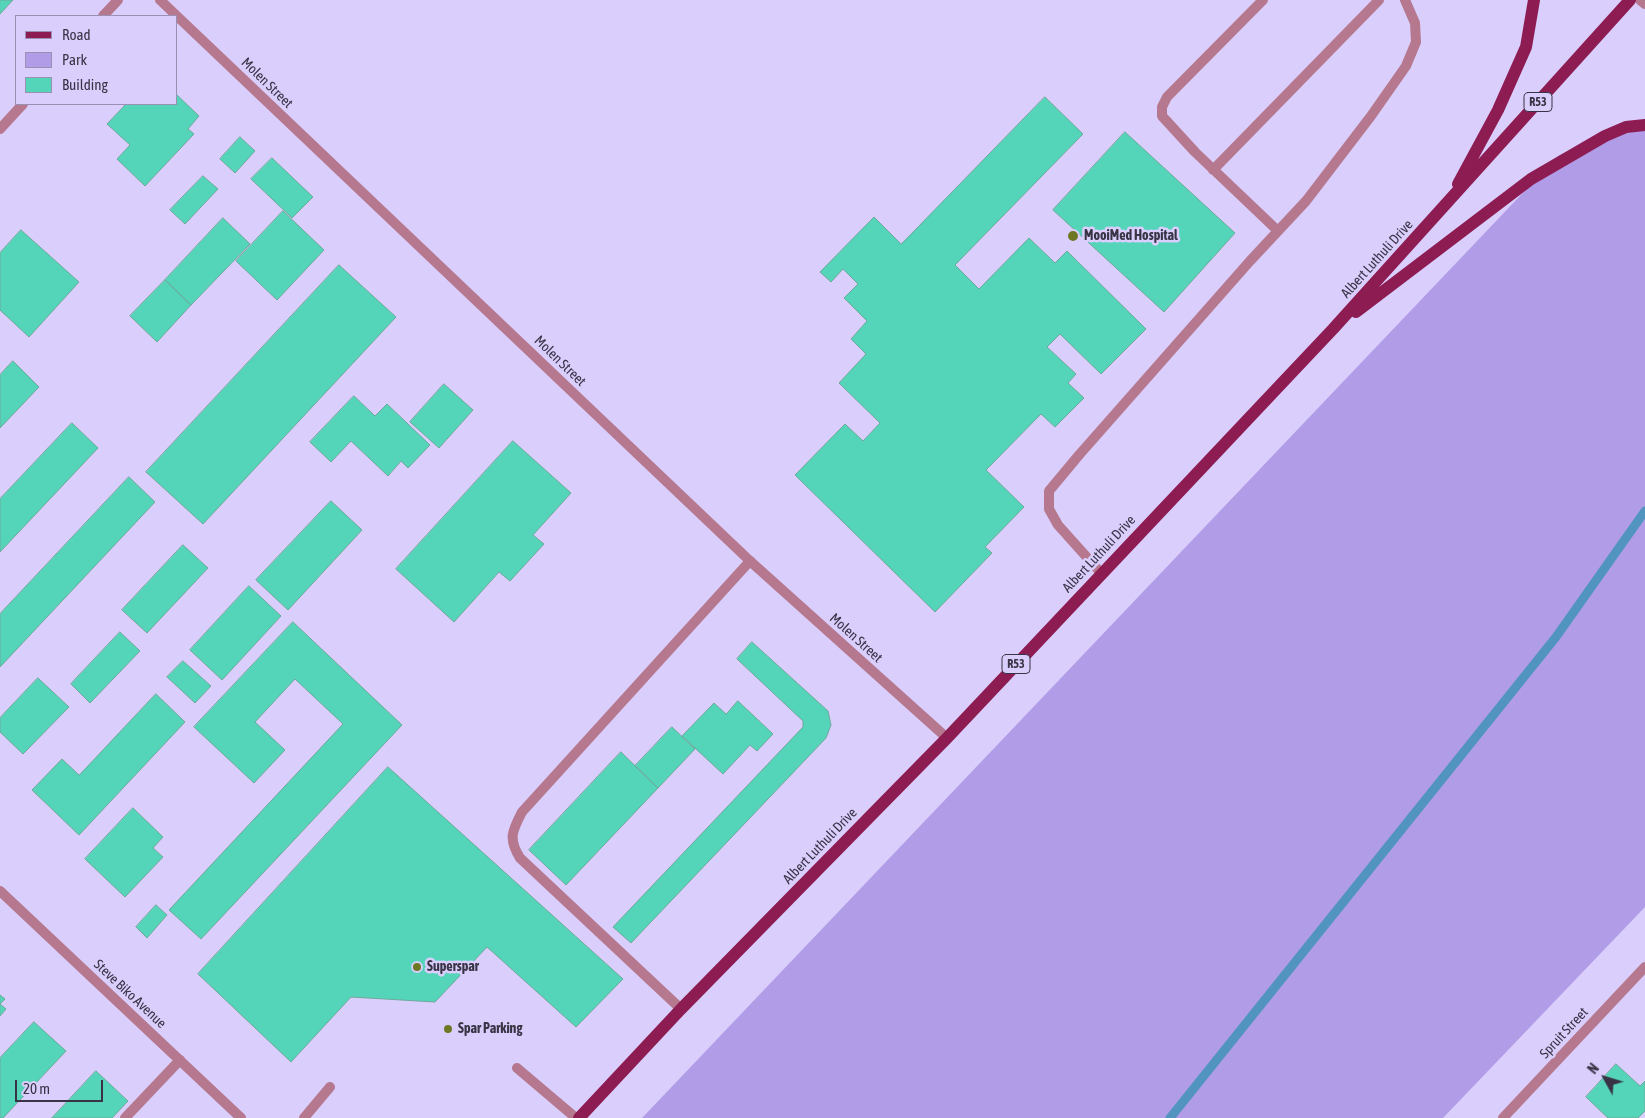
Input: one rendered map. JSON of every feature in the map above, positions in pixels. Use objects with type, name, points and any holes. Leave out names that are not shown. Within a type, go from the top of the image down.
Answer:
[{"type":"main road","points":[[1447,204],[1498,110],[1526,47],[1534,0]]},
{"type":"main road","name":"Albert Luthuli Drive","points":[[578,1118],[681,1009],[947,738],[1333,329],[1630,0]]},
{"type":"main road","points":[[1333,329],[1531,179],[1605,136],[1626,127],[1645,126]]},
{"type":"street","points":[[104,15],[118,0]]},
{"type":"street","name":"Molen Street","points":[[160,0],[176,15]]},
{"type":"street","points":[[1263,0],[1168,96],[1162,107],[1162,116],[1213,170],[1278,231]]},
{"type":"street","points":[[1213,170],[1379,0]]},
{"type":"street","points":[[1101,573],[1058,525],[1049,509],[1049,492],[1085,447],[1306,201],[1371,116],[1406,66],[1416,42],[1415,23],[1405,0]]},
{"type":"street","points":[[1640,0],[1645,4]]},
{"type":"street","name":"Molen Street","points":[[178,17],[750,561],[947,738]]},
{"type":"street","points":[[0,129],[22,105]]},
{"type":"street","points":[[681,1009],[520,858],[514,848],[513,834],[518,820],[529,805],[750,561]]},
{"type":"street","name":"Steve Biko Avenue","points":[[0,891],[241,1118]]},
{"type":"street","name":"Spruit Street","points":[[1503,1118],[1645,967]]},
{"type":"street","points":[[125,1118],[180,1060]]},
{"type":"street","points":[[517,1068],[578,1118]]},
{"type":"street","points":[[304,1118],[330,1087]]},
{"type":"green space","points":[[1645,126],[1645,907],[1443,1118],[642,1118],[1558,156],[1619,128]]},
{"type":"building","points":[[0,0],[13,0],[0,14]]},
{"type":"building","points":[[178,96],[199,116],[188,129],[194,134],[145,186],[117,159],[130,145],[107,124],[125,105],[178,105]]},
{"type":"building","points":[[1045,97],[1083,134],[955,265],[979,289],[1029,238],[1055,263],[1067,251],[1146,329],[1101,374],[1060,334],[1047,347],[1076,374],[1068,383],[1084,398],[1055,427],[1041,414],[986,470],[1024,507],[985,547],[992,553],[935,612],[795,475],[845,424],[863,441],[880,423],[839,383],[866,354],[851,339],[867,321],[844,298],[858,284],[843,269],[831,282],[820,272],[874,217],[901,244]]},
{"type":"building","points":[[1125,132],[1235,233],[1164,312],[1053,210]]},
{"type":"building","points":[[240,137],[255,151],[235,173],[220,159]]},
{"type":"building","points":[[272,158],[313,197],[292,218],[251,179]]},
{"type":"building","points":[[203,176],[218,189],[185,224],[170,210]]},
{"type":"building","points":[[283,211],[324,250],[277,300],[236,261]]},
{"type":"building","points":[[223,218],[250,244],[191,305],[165,280]]},
{"type":"building","points":[[21,230],[79,282],[29,337],[0,310],[0,253]]},
{"type":"building","points":[[339,265],[396,317],[203,524],[146,472]]},
{"type":"building","points":[[165,280],[191,305],[157,342],[130,316]]},
{"type":"building","points":[[13,361],[39,387],[0,428],[0,375]]},
{"type":"building","points":[[444,384],[473,410],[439,448],[410,422]]},
{"type":"building","points":[[354,396],[375,416],[387,404],[430,445],[408,468],[401,461],[388,476],[351,441],[331,462],[310,442]]},
{"type":"building","points":[[72,423],[98,448],[0,552],[0,499]]},
{"type":"building","points":[[513,441],[571,493],[533,535],[544,544],[510,581],[499,572],[454,622],[396,569]]},
{"type":"building","points":[[129,477],[155,502],[0,667],[0,614]]},
{"type":"building","points":[[331,501],[362,530],[288,610],[256,580]]},
{"type":"building","points":[[183,545],[208,568],[147,633],[122,610]]},
{"type":"building","points":[[249,586],[281,616],[222,680],[190,650]]},
{"type":"building","points":[[293,622],[402,725],[201,939],[169,910],[343,724],[295,679],[255,722],[285,750],[254,783],[194,727]]},
{"type":"building","points":[[120,632],[140,651],[90,703],[71,684]]},
{"type":"building","points":[[752,642],[828,711],[831,725],[826,738],[631,943],[613,927],[803,727],[803,721],[737,659]]},
{"type":"building","points":[[183,661],[211,686],[195,703],[167,677]]},
{"type":"building","points":[[38,678],[69,707],[23,754],[0,732],[0,718]]},
{"type":"building","points":[[156,694],[185,722],[79,835],[32,790],[62,759],[79,775]]},
{"type":"building","points":[[738,701],[773,734],[757,751],[750,745],[723,774],[682,736],[714,703],[726,714]]},
{"type":"building","points":[[672,727],[695,749],[658,788],[635,766]]},
{"type":"building","points":[[621,752],[658,788],[566,885],[529,850]]},
{"type":"building","points":[[388,767],[623,979],[576,1027],[487,947],[435,1002],[351,997],[291,1062],[198,974]]},
{"type":"building","points":[[133,808],[163,837],[153,848],[163,857],[125,897],[85,859]]},
{"type":"building","points":[[156,905],[167,915],[147,938],[136,927]]},
{"type":"building","points":[[0,995],[5,999],[0,1004]]},
{"type":"building","points":[[0,1004],[6,1009],[0,1016]]},
{"type":"building","points":[[34,1022],[66,1051],[3,1118],[0,1118],[0,1058]]},
{"type":"building","points":[[1616,1064],[1640,1086],[1645,1081],[1645,1111],[1638,1118],[1608,1118],[1586,1097]]},
{"type":"building","points":[[96,1071],[128,1101],[112,1118],[52,1118]]},
{"type":"waterway","points":[[1170,1118],[1556,637],[1645,511]]},
{"type":"place","name":"MooiMed Hospital","points":[[1073,236]]},
{"type":"place","name":"Superspar","points":[[417,967]]},
{"type":"place","name":"Spar Parking","points":[[448,1029]]}]
